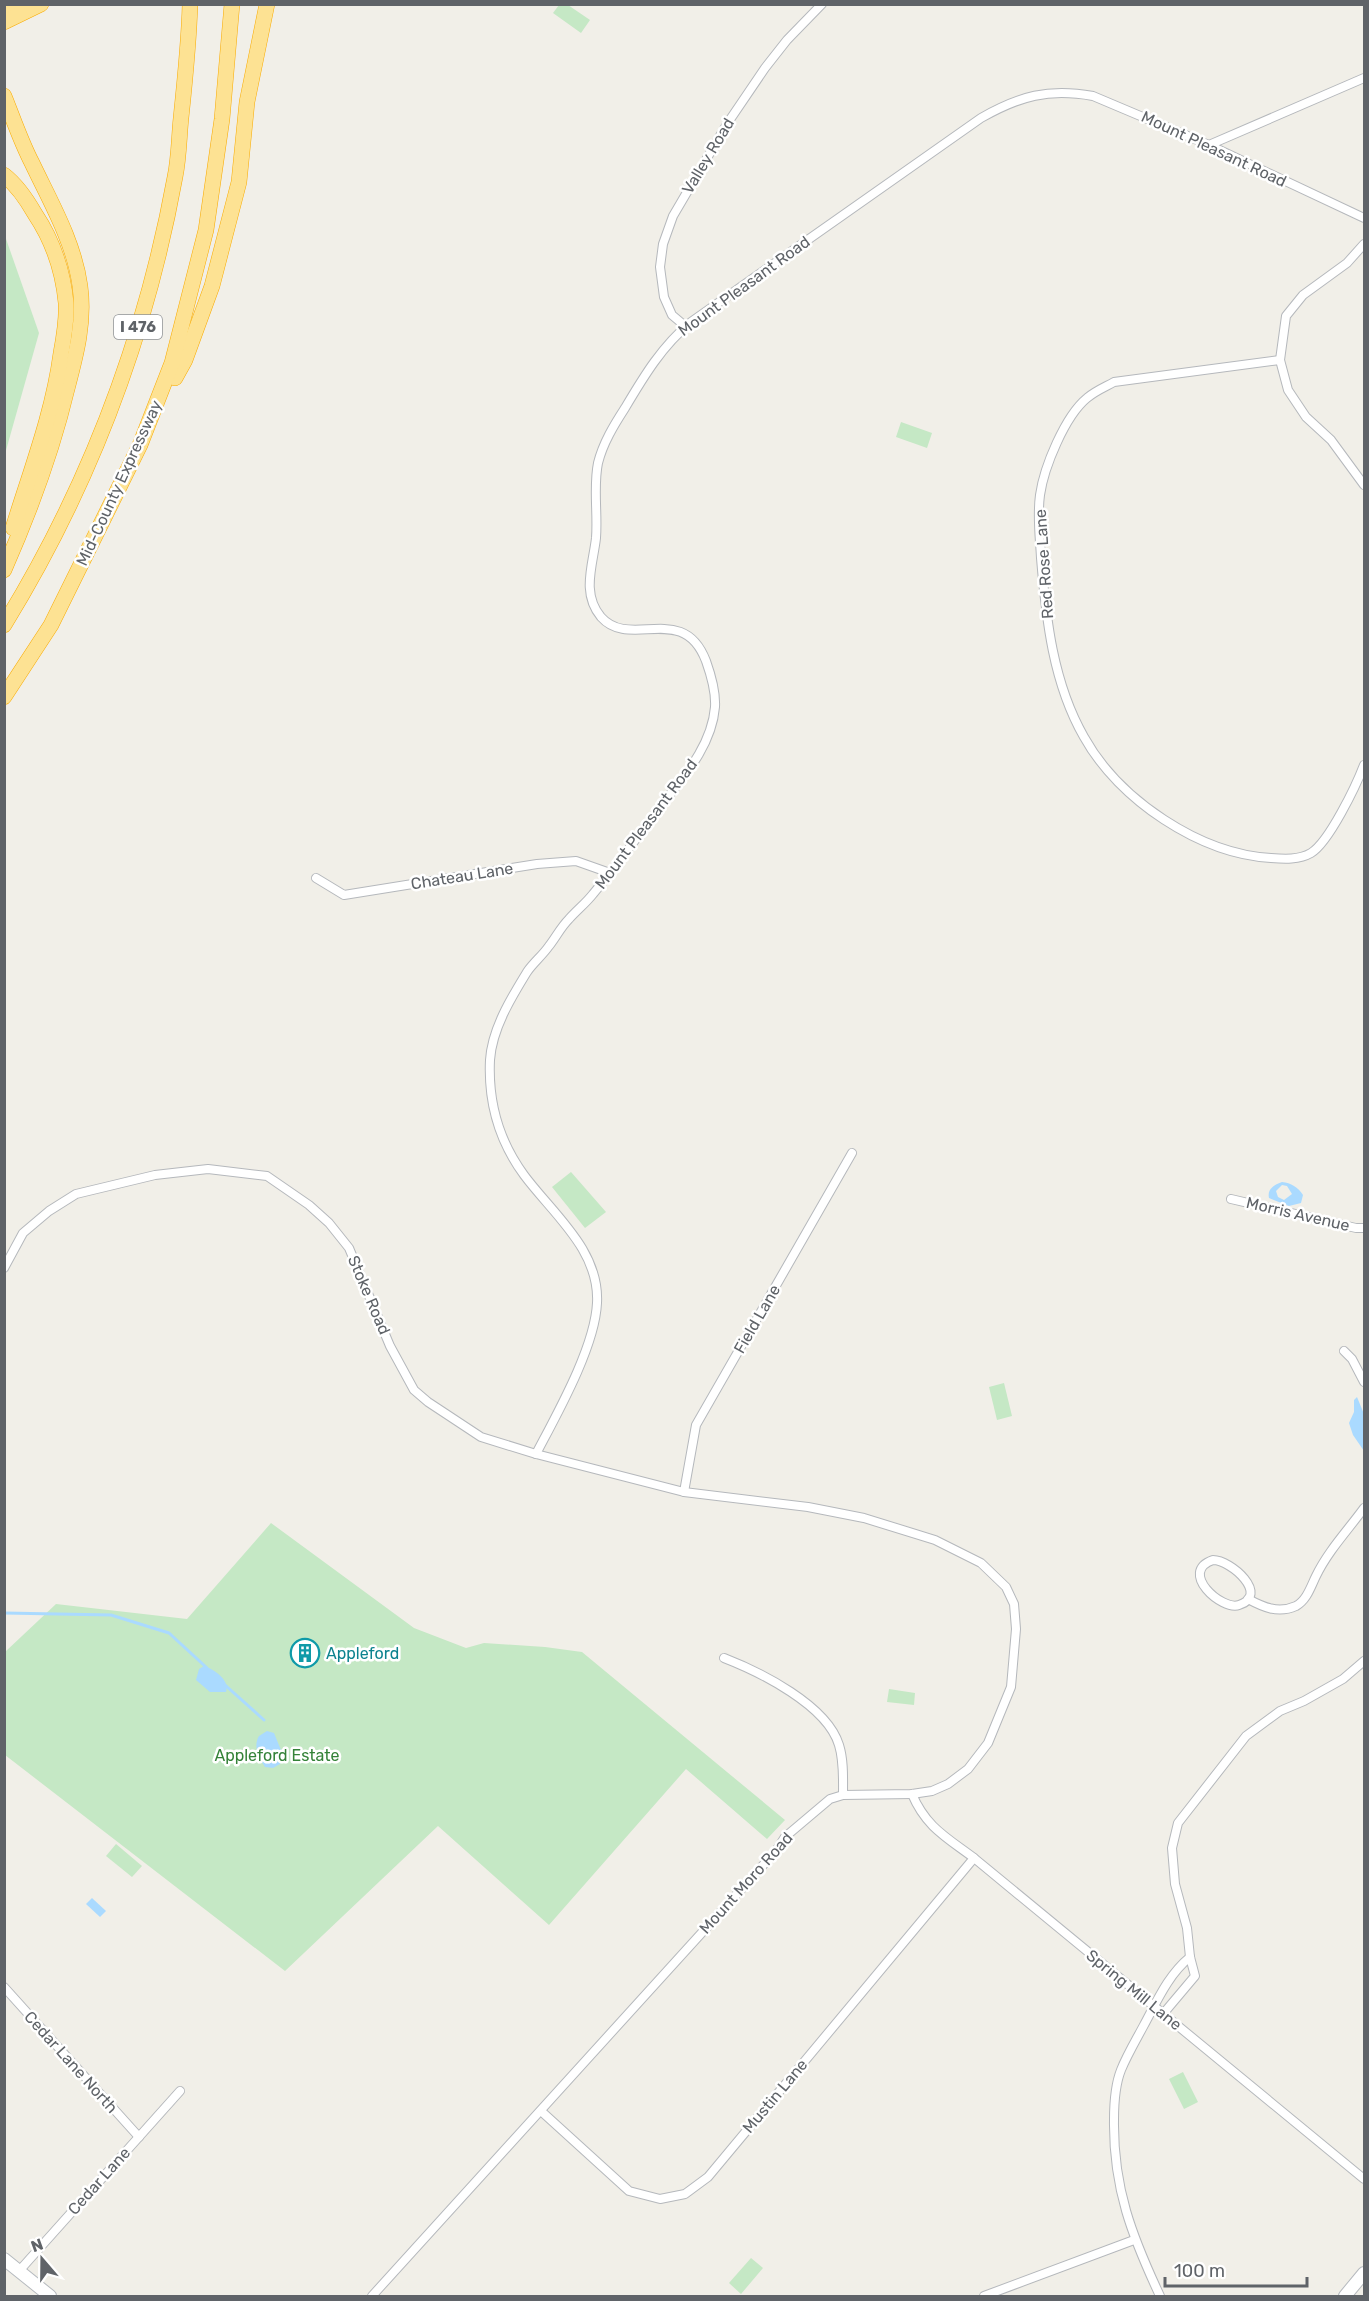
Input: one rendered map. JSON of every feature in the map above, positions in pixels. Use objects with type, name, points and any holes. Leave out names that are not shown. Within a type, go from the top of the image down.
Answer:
[{"type":"highway","points":[[4,11],[15,4]]},
{"type":"highway","points":[[4,22],[41,4]]},
{"type":"highway","name":"Mid-County Expressway","points":[[4,625],[27,588],[68,511],[101,438],[154,278],[176,174],[190,4]]},
{"type":"highway","points":[[140,445],[185,360],[212,286],[239,182],[247,102],[267,4]]},
{"type":"highway","name":"Mid-County Expressway","points":[[4,697],[51,625],[140,445],[172,363],[206,230],[222,119],[232,6]]},
{"type":"highway","points":[[4,96],[30,161],[56,209],[69,243],[80,286],[81,334],[59,424],[34,502],[4,570]]},
{"type":"highway","points":[[4,174],[28,202],[44,227],[62,277],[66,306],[63,343],[52,404],[13,530],[4,548]]},
{"type":"highway","points":[[4,190],[33,226],[45,250],[54,274],[61,306],[63,343]]},
{"type":"street","name":"Valley Road","points":[[685,326],[672,315],[664,297],[660,267],[663,244],[673,216],[727,124],[765,68],[787,40],[822,4]]},
{"type":"street","points":[[1209,145],[1365,78]]},
{"type":"street","name":"Mount Pleasant Road","points":[[537,1454],[588,1345],[595,1323],[597,1294],[594,1276],[575,1237],[523,1174],[504,1141],[490,1092],[490,1057],[495,1031],[528,970],[548,948],[567,921],[591,898],[691,768],[710,732],[715,707],[711,673],[694,639],[676,630],[632,629],[612,625],[602,618],[589,589],[590,568],[596,538],[596,474],[599,460],[608,436],[647,371],[661,351],[685,326],[981,118],[1004,105],[1030,95],[1066,92],[1093,96],[1209,145],[1365,218]]},
{"type":"street","points":[[1365,244],[1347,262],[1303,295],[1287,316],[1280,360],[1288,390],[1296,403],[1306,417],[1331,440],[1365,485]]},
{"type":"street","name":"Red Rose Lane","points":[[1280,360],[1117,382],[1099,389],[1085,399],[1069,420],[1058,442],[1040,492],[1038,515],[1052,651],[1073,717],[1095,755],[1118,782],[1171,824],[1204,842],[1231,852],[1260,858],[1289,860],[1310,854],[1324,841],[1365,765]]},
{"type":"street","name":"Chateau Lane","points":[[316,878],[344,895],[537,864],[576,861],[610,873]]},
{"type":"street","name":"Field Lane","points":[[684,1492],[696,1425],[852,1153]]},
{"type":"street","name":"Stoke Road","points":[[4,1268],[23,1233],[49,1211],[76,1194],[155,1175],[208,1169],[267,1176],[309,1204],[329,1223],[349,1248],[390,1346],[414,1390],[481,1437],[537,1454]]},
{"type":"street","name":"Morris Avenue","points":[[1231,1199],[1356,1228],[1365,1228]]},
{"type":"street","points":[[1344,1351],[1352,1359],[1365,1382]]},
{"type":"street","name":"Mount Moro Road","points":[[372,2296],[776,1851],[784,1837],[830,1799],[843,1795],[912,1794],[933,1791],[948,1784],[968,1769],[988,1743],[1003,1712],[1011,1687],[1016,1629],[1014,1604],[1006,1587],[981,1563],[952,1547],[864,1518],[808,1507],[684,1492],[537,1454]]},
{"type":"street","points":[[1248,1599],[1269,1609],[1280,1610],[1297,1606],[1304,1599],[1326,1560],[1365,1508]]},
{"type":"street","points":[[1219,1560],[1246,1578],[1251,1588],[1248,1599],[1239,1605],[1229,1605],[1206,1589],[1202,1585],[1200,1575],[1204,1565],[1219,1560]]},
{"type":"street","points":[[724,1658],[748,1667],[767,1678],[813,1708],[824,1719],[839,1745],[843,1765],[843,1795]]},
{"type":"street","points":[[1163,2014],[1195,1976],[1190,1957],[1187,1928],[1175,1884],[1172,1857],[1178,1823],[1246,1736],[1280,1711],[1304,1701],[1343,1679],[1365,1661]]},
{"type":"street","name":"Spring Mill Lane","points":[[912,1794],[920,1814],[934,1827],[1365,2179]]},
{"type":"street","name":"Mustin Lane","points":[[541,2110],[629,2190],[660,2199],[685,2194],[708,2176],[974,1858]]},
{"type":"street","points":[[1160,2296],[1134,2240],[1120,2193],[1114,2159],[1114,2105],[1120,2072],[1171,1977],[1190,1957]]},
{"type":"street","name":"Cedar Lane North","points":[[4,1987],[139,2137]]},
{"type":"street","name":"Cedar Lane","points":[[19,2271],[180,2091]]},
{"type":"street","points":[[984,2296],[1134,2240]]},
{"type":"street","points":[[4,2259],[50,2296]]},
{"type":"street","points":[[1345,2296],[1365,2273]]},
{"type":"green space","points":[[559,5],[568,5],[590,20],[581,33],[553,13]]},
{"type":"green space","points":[[5,236],[39,333],[5,454]]},
{"type":"green space","points":[[901,422],[932,433],[927,448],[896,437]]},
{"type":"green space","points":[[571,1172],[606,1212],[585,1228],[552,1187]]},
{"type":"green space","points":[[1004,1383],[1012,1416],[997,1420],[989,1387]]},
{"type":"green space","name":"Appleford Estate","points":[[271,1523],[414,1628],[466,1648],[484,1643],[582,1652],[785,1820],[767,1839],[686,1769],[549,1925],[438,1826],[285,1971],[5,1755],[5,1652],[56,1604],[187,1619]]},
{"type":"green space","points":[[889,1689],[915,1693],[914,1705],[887,1702]]},
{"type":"green space","points":[[116,1844],[142,1866],[132,1877],[106,1856]]},
{"type":"green space","points":[[1183,2072],[1198,2102],[1184,2109],[1169,2079]]},
{"type":"green space","points":[[751,2258],[763,2268],[741,2294],[729,2283]]},
{"type":"water","points":[[1282,1182],[1299,1190],[1303,1195],[1301,1203],[1289,1206],[1269,1198],[1270,1190]],"holes":[[[1282,1185],[1287,1186],[1292,1194],[1284,1200],[1278,1197],[1276,1191]]]},
{"type":"water","points":[[1357,1397],[1364,1414],[1364,1451],[1353,1435],[1349,1423],[1354,1412],[1354,1400]]},
{"type":"water","points":[[204,1666],[216,1672],[223,1679],[226,1683],[226,1692],[210,1692],[196,1680],[199,1669]]},
{"type":"water","points":[[267,1731],[274,1733],[283,1755],[280,1764],[273,1768],[265,1767],[256,1748],[259,1736]]},
{"type":"water","points":[[92,1898],[106,1911],[100,1917],[86,1904]]},
{"type":"waterway","points":[[4,1613],[111,1615],[169,1633],[207,1668]]},
{"type":"waterway","points":[[225,1685],[264,1720]]},
{"type":"place","name":"Appleford","points":[[305,1653]]}]
